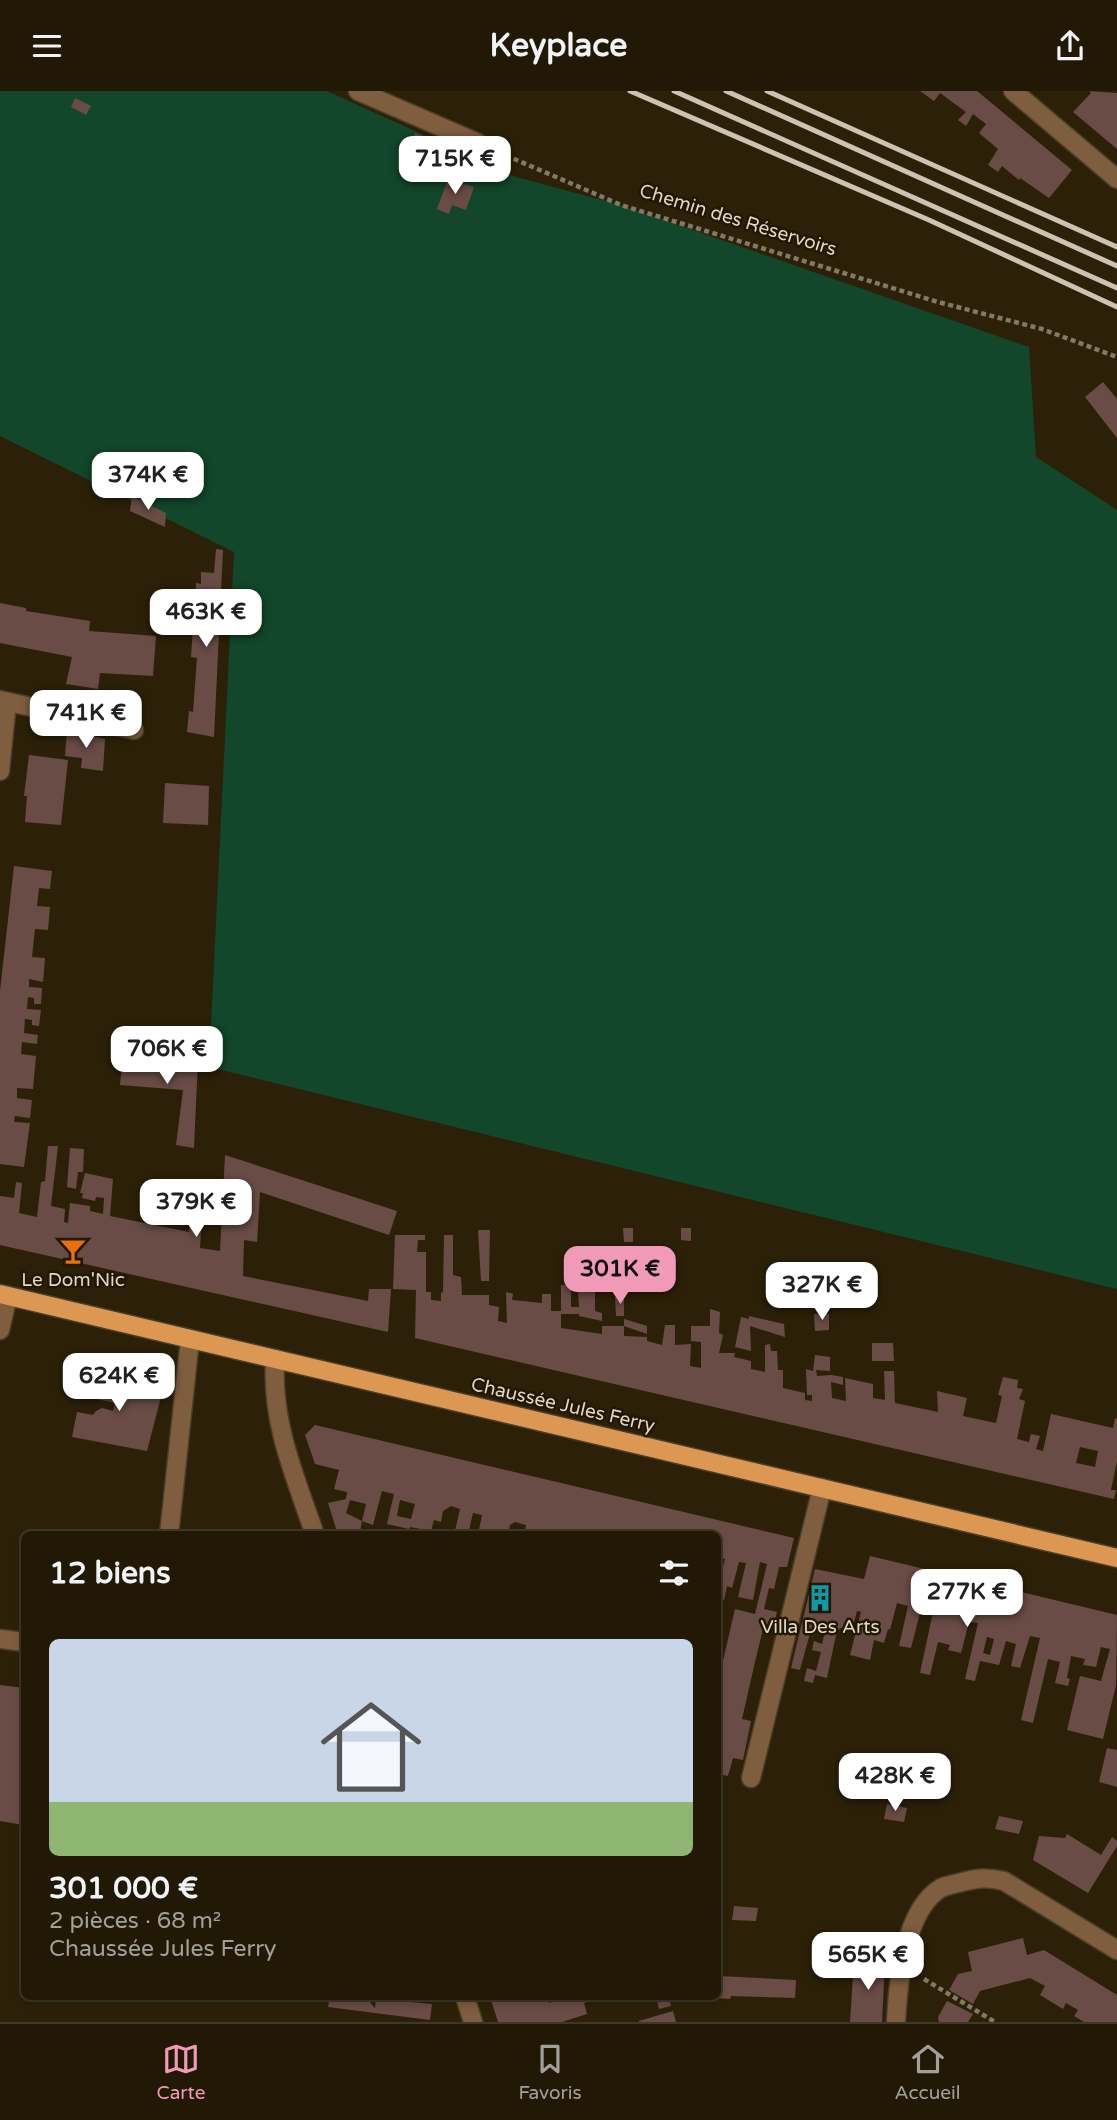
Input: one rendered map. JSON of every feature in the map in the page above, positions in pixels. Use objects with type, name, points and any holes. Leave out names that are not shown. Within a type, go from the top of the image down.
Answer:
[{"type":"main road","name":"Chaussée Jules Ferry","points":[[4,1295],[1117,1558]]},
{"type":"street","points":[[358,91],[478,143]]},
{"type":"street","points":[[1013,91],[1117,179]]},
{"type":"street","points":[[0,771],[4,701],[134,730]]},
{"type":"street","points":[[0,1330],[4,1295]]},
{"type":"street","points":[[169,1531],[190,1339]]},
{"type":"street","points":[[275,1359],[273,1388],[277,1416],[314,1531]]},
{"type":"street","points":[[751,1778],[822,1488]]},
{"type":"street","points":[[0,1639],[21,1642]]},
{"type":"street","points":[[896,2022],[898,1984],[908,1938],[920,1910],[941,1888],[985,1877],[1004,1881],[1117,1950]]},
{"type":"street","points":[[466,2000],[473,2022]]},
{"type":"path","name":"Chemin des Réservoirs","points":[[478,143],[621,205],[938,302],[1042,329],[1117,357]]},
{"type":"path","points":[[902,1965],[995,2022]]},
{"type":"green space","points":[[0,91],[327,91],[516,177],[621,205],[1029,347],[1036,457],[1117,510],[1117,1289],[209,1067],[234,552],[0,436]]},
{"type":"building","points":[[920,91],[977,91],[1072,170],[1049,198],[1002,166],[998,172],[988,165],[998,149],[979,133],[986,124],[973,114],[966,126],[958,120],[966,112],[940,93],[934,101]]},
{"type":"building","points":[[1089,91],[1117,93],[1117,149],[1073,112],[1091,93]]},
{"type":"building","points":[[75,98],[91,106],[86,115],[71,107]]},
{"type":"building","points":[[415,133],[425,137],[423,144],[438,149],[430,171],[405,163]]},
{"type":"building","points":[[448,179],[474,187],[466,210],[452,205],[449,214],[437,209]]},
{"type":"building","points":[[1103,382],[1117,399],[1117,438],[1085,397]]},
{"type":"building","points":[[132,496],[166,513],[165,527],[130,511]]},
{"type":"building","points":[[216,549],[223,550],[214,737],[187,732],[189,711],[193,712],[197,658],[191,657],[196,583],[201,584],[201,572],[214,573]]},
{"type":"building","points":[[0,603],[26,608],[26,611],[90,621],[89,631],[156,636],[153,676],[100,673],[98,689],[66,684],[72,657],[0,643]]},
{"type":"building","points":[[67,730],[105,739],[103,771],[81,768],[82,758],[65,756]]},
{"type":"building","points":[[29,755],[68,760],[61,825],[25,822],[27,796],[24,796]]},
{"type":"building","points":[[165,783],[209,786],[208,825],[163,823]]},
{"type":"building","points":[[14,866],[52,871],[50,889],[39,888],[37,906],[50,907],[48,930],[35,929],[32,957],[45,958],[43,982],[29,979],[29,987],[42,988],[41,1004],[34,1004],[34,998],[28,997],[27,1009],[41,1010],[39,1026],[32,1025],[32,1020],[25,1019],[24,1033],[38,1035],[37,1044],[22,1042],[21,1054],[36,1056],[33,1089],[17,1088],[17,1098],[32,1100],[30,1118],[15,1116],[14,1122],[30,1123],[24,1167],[0,1164],[0,991]]},
{"type":"building","points":[[123,1054],[198,1060],[194,1148],[176,1145],[183,1090],[120,1085]]},
{"type":"building","points":[[48,1146],[58,1146],[51,1206],[65,1209],[64,1222],[68,1223],[70,1203],[90,1206],[90,1211],[103,1214],[104,1198],[96,1197],[95,1201],[82,1198],[83,1193],[80,1193],[85,1173],[113,1179],[110,1216],[189,1232],[192,1180],[204,1183],[200,1248],[220,1251],[225,1155],[397,1211],[389,1235],[260,1192],[257,1242],[244,1240],[243,1276],[368,1301],[369,1289],[391,1289],[388,1332],[0,1245],[0,1196],[14,1198],[16,1182],[22,1183],[19,1213],[37,1217],[41,1182],[45,1181]]},
{"type":"building","points":[[70,1148],[84,1149],[83,1172],[78,1172],[76,1189],[67,1187]]},
{"type":"building","points":[[623,1228],[633,1228],[633,1242],[624,1242]]},
{"type":"building","points":[[681,1228],[691,1228],[691,1241],[681,1240]]},
{"type":"building","points":[[478,1230],[490,1230],[489,1281],[481,1281]]},
{"type":"building","points":[[395,1235],[425,1235],[425,1240],[418,1240],[417,1252],[426,1252],[426,1292],[431,1292],[431,1300],[441,1301],[444,1235],[453,1235],[453,1275],[461,1277],[462,1295],[489,1295],[489,1305],[499,1307],[498,1321],[507,1323],[506,1292],[513,1294],[512,1300],[542,1303],[542,1294],[551,1294],[551,1311],[561,1311],[561,1285],[571,1285],[571,1307],[579,1307],[578,1291],[595,1292],[595,1311],[602,1313],[602,1321],[579,1314],[561,1314],[561,1328],[602,1334],[602,1326],[624,1326],[624,1336],[647,1337],[647,1341],[662,1345],[665,1325],[675,1325],[675,1345],[691,1344],[690,1366],[701,1368],[701,1342],[691,1341],[691,1326],[710,1326],[710,1309],[720,1312],[719,1333],[723,1335],[719,1353],[735,1353],[734,1357],[751,1361],[751,1369],[765,1372],[765,1345],[770,1344],[771,1351],[777,1351],[778,1370],[783,1370],[783,1388],[805,1393],[805,1400],[812,1401],[812,1395],[807,1395],[806,1369],[813,1371],[815,1355],[830,1357],[830,1371],[816,1370],[817,1376],[843,1377],[843,1385],[831,1382],[832,1398],[846,1401],[845,1378],[873,1384],[873,1398],[885,1400],[884,1371],[894,1371],[895,1403],[938,1412],[937,1391],[967,1398],[963,1416],[996,1423],[1002,1396],[998,1395],[1003,1377],[1018,1380],[1017,1388],[1023,1389],[1019,1399],[1025,1401],[1017,1439],[1029,1442],[1031,1434],[1040,1436],[1036,1449],[1043,1451],[1051,1414],[1113,1428],[1115,1418],[1117,1419],[1117,1461],[1111,1490],[1116,1490],[1114,1499],[415,1338],[416,1290],[393,1289]],"holes":[[[1080,1447],[1098,1451],[1095,1467],[1076,1463]]]},
{"type":"building","points":[[615,1297],[624,1297],[624,1316],[616,1316]]},
{"type":"building","points":[[814,1314],[829,1314],[829,1330],[815,1331]]},
{"type":"building","points":[[749,1316],[784,1324],[785,1337],[750,1326],[751,1351],[735,1347],[741,1317],[749,1319]]},
{"type":"building","points":[[624,1319],[647,1326],[647,1334],[624,1326]]},
{"type":"building","points":[[872,1343],[893,1343],[894,1361],[872,1361]]},
{"type":"building","points":[[86,1372],[163,1389],[147,1451],[72,1437],[77,1412],[93,1415],[102,1408],[113,1411],[115,1403],[97,1399],[98,1394],[82,1391]]},
{"type":"building","points":[[315,1425],[794,1538],[787,1567],[779,1567],[774,1589],[769,1588],[764,1609],[777,1612],[773,1627],[764,1625],[755,1662],[742,1719],[751,1721],[743,1760],[733,1758],[728,1776],[721,1775],[721,1669],[735,1609],[755,1614],[767,1564],[760,1562],[753,1600],[738,1597],[746,1563],[739,1562],[732,1588],[727,1586],[724,1600],[721,1599],[721,1573],[725,1559],[721,1558],[721,1531],[525,1531],[526,1525],[515,1522],[510,1525],[509,1531],[479,1531],[482,1515],[473,1513],[469,1531],[455,1531],[460,1509],[451,1506],[443,1511],[441,1522],[434,1520],[431,1531],[409,1529],[387,1524],[394,1494],[382,1491],[373,1525],[362,1521],[360,1531],[337,1531],[328,1503],[346,1499],[347,1492],[334,1489],[339,1470],[315,1464],[305,1435]],"holes":[[[350,1500],[366,1504],[362,1521],[346,1513]],[[400,1500],[415,1504],[411,1519],[397,1516]]]},
{"type":"building","points":[[870,1556],[1117,1615],[1116,1685],[1103,1739],[1067,1730],[1080,1676],[1101,1681],[1110,1649],[1101,1647],[1096,1667],[1083,1665],[1085,1659],[1071,1656],[1068,1686],[1055,1683],[1060,1662],[1048,1659],[1033,1723],[1021,1720],[1040,1638],[1030,1636],[1020,1668],[1011,1666],[1016,1644],[1006,1641],[999,1665],[980,1661],[975,1681],[965,1679],[978,1623],[969,1622],[961,1653],[948,1650],[950,1645],[938,1642],[930,1675],[920,1673],[933,1612],[921,1609],[911,1648],[899,1646],[908,1606],[897,1603],[884,1643],[874,1640],[870,1660],[850,1655],[861,1612],[857,1611],[852,1630],[837,1630],[827,1678],[815,1675],[813,1683],[804,1681],[807,1668],[816,1671],[821,1652],[812,1650],[814,1641],[822,1644],[827,1624],[813,1622],[800,1670],[791,1668],[815,1569],[864,1579]],"holes":[[[987,1637],[994,1639],[990,1655],[983,1653]]]},
{"type":"building","points":[[0,1685],[21,1688],[21,1824],[0,1821]]},
{"type":"building","points":[[1107,1748],[1117,1750],[1117,1787],[1099,1782]]},
{"type":"building","points":[[887,1804],[907,1808],[904,1822],[884,1819]]},
{"type":"building","points":[[999,1816],[1023,1821],[1019,1834],[995,1829]]},
{"type":"building","points":[[1067,1834],[1101,1855],[1112,1837],[1117,1841],[1117,1846],[1088,1893],[1033,1860],[1039,1836],[1065,1838]]},
{"type":"building","points":[[734,1906],[758,1908],[756,1921],[732,1920]]},
{"type":"building","points":[[1023,1938],[1027,1955],[1044,1950],[1117,1995],[1117,2022],[1084,2022],[1074,2016],[1078,2010],[1066,2003],[1063,2009],[1040,1995],[1045,1986],[1030,1978],[980,1991],[973,2004],[949,1990],[958,1974],[972,1971],[968,1952]]},
{"type":"building","points":[[854,1960],[885,1962],[882,2022],[850,2022]]},
{"type":"building","points":[[721,1976],[796,1980],[795,1998],[731,1996],[730,1999],[721,1998]]},
{"type":"building","points":[[329,2000],[369,2001],[375,2008],[376,2000],[410,2000],[432,2004],[430,2020],[328,2007]]},
{"type":"building","points":[[491,2000],[548,2000],[549,2003],[558,2000],[594,2000],[584,2003],[587,2014],[562,2022],[498,2022]]},
{"type":"building","points":[[657,2000],[670,2000],[671,2006],[659,2009]]},
{"type":"building","points":[[947,2001],[973,2014],[968,2022],[939,2022],[938,2017]]},
{"type":"building","points":[[673,2011],[676,2022],[639,2022],[639,2021]]},
{"type":"railway","points":[[630,91],[929,220],[1117,307]]},
{"type":"railway","points":[[674,91],[1117,288]]},
{"type":"railway","points":[[726,91],[1117,266]]},
{"type":"railway","points":[[767,91],[1117,247]]},
{"type":"place","name":"Le Dom'Nic","points":[[73,1251]]},
{"type":"place","name":"Villa Des Arts","points":[[820,1598]]}]
